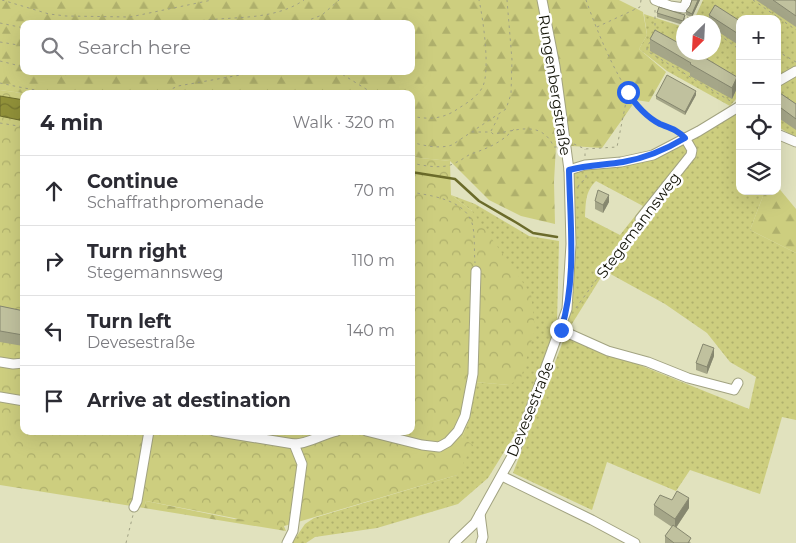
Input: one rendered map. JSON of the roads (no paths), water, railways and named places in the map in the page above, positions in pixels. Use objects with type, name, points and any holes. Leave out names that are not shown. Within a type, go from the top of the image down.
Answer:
[{"type":"street","name":"Rungenbergstraße","points":[[542,0],[555,66],[569,170]]},
{"type":"street","points":[[655,4],[670,6],[685,4]]},
{"type":"street","points":[[781,79],[796,70]]},
{"type":"street","name":"Stegemannsweg","points":[[569,170],[585,165],[621,162],[652,155],[736,109]]},
{"type":"street","points":[[781,136],[796,142]]},
{"type":"street","name":"Stegemannsweg","points":[[640,219],[691,155],[692,150],[685,138]]},
{"type":"street","name":"Devesestraße","points":[[454,543],[469,530],[480,514],[516,449],[561,330],[567,309],[569,287],[571,244],[569,170]]},
{"type":"street","points":[[382,435],[422,445],[439,446],[448,442],[458,431],[465,416],[473,374],[476,271]]},
{"type":"street","points":[[561,330],[608,350],[648,362],[688,378],[734,390],[738,383]]},
{"type":"street","points":[[0,362],[20,363]]},
{"type":"street","points":[[0,397],[20,400]]},
{"type":"street","points":[[134,507],[137,501],[148,435]]},
{"type":"street","points":[[239,435],[294,444],[302,444],[324,435]]},
{"type":"street","points":[[287,543],[293,531],[302,464],[294,444]]},
{"type":"street","points":[[502,476],[635,543]]},
{"type":"street","points":[[480,514],[483,537],[481,543]]},
{"type":"water","points":[[0,96],[20,99],[20,120],[0,116]]},
{"type":"waterway","points":[[415,173],[455,179],[479,201],[533,233],[557,237]]}]
